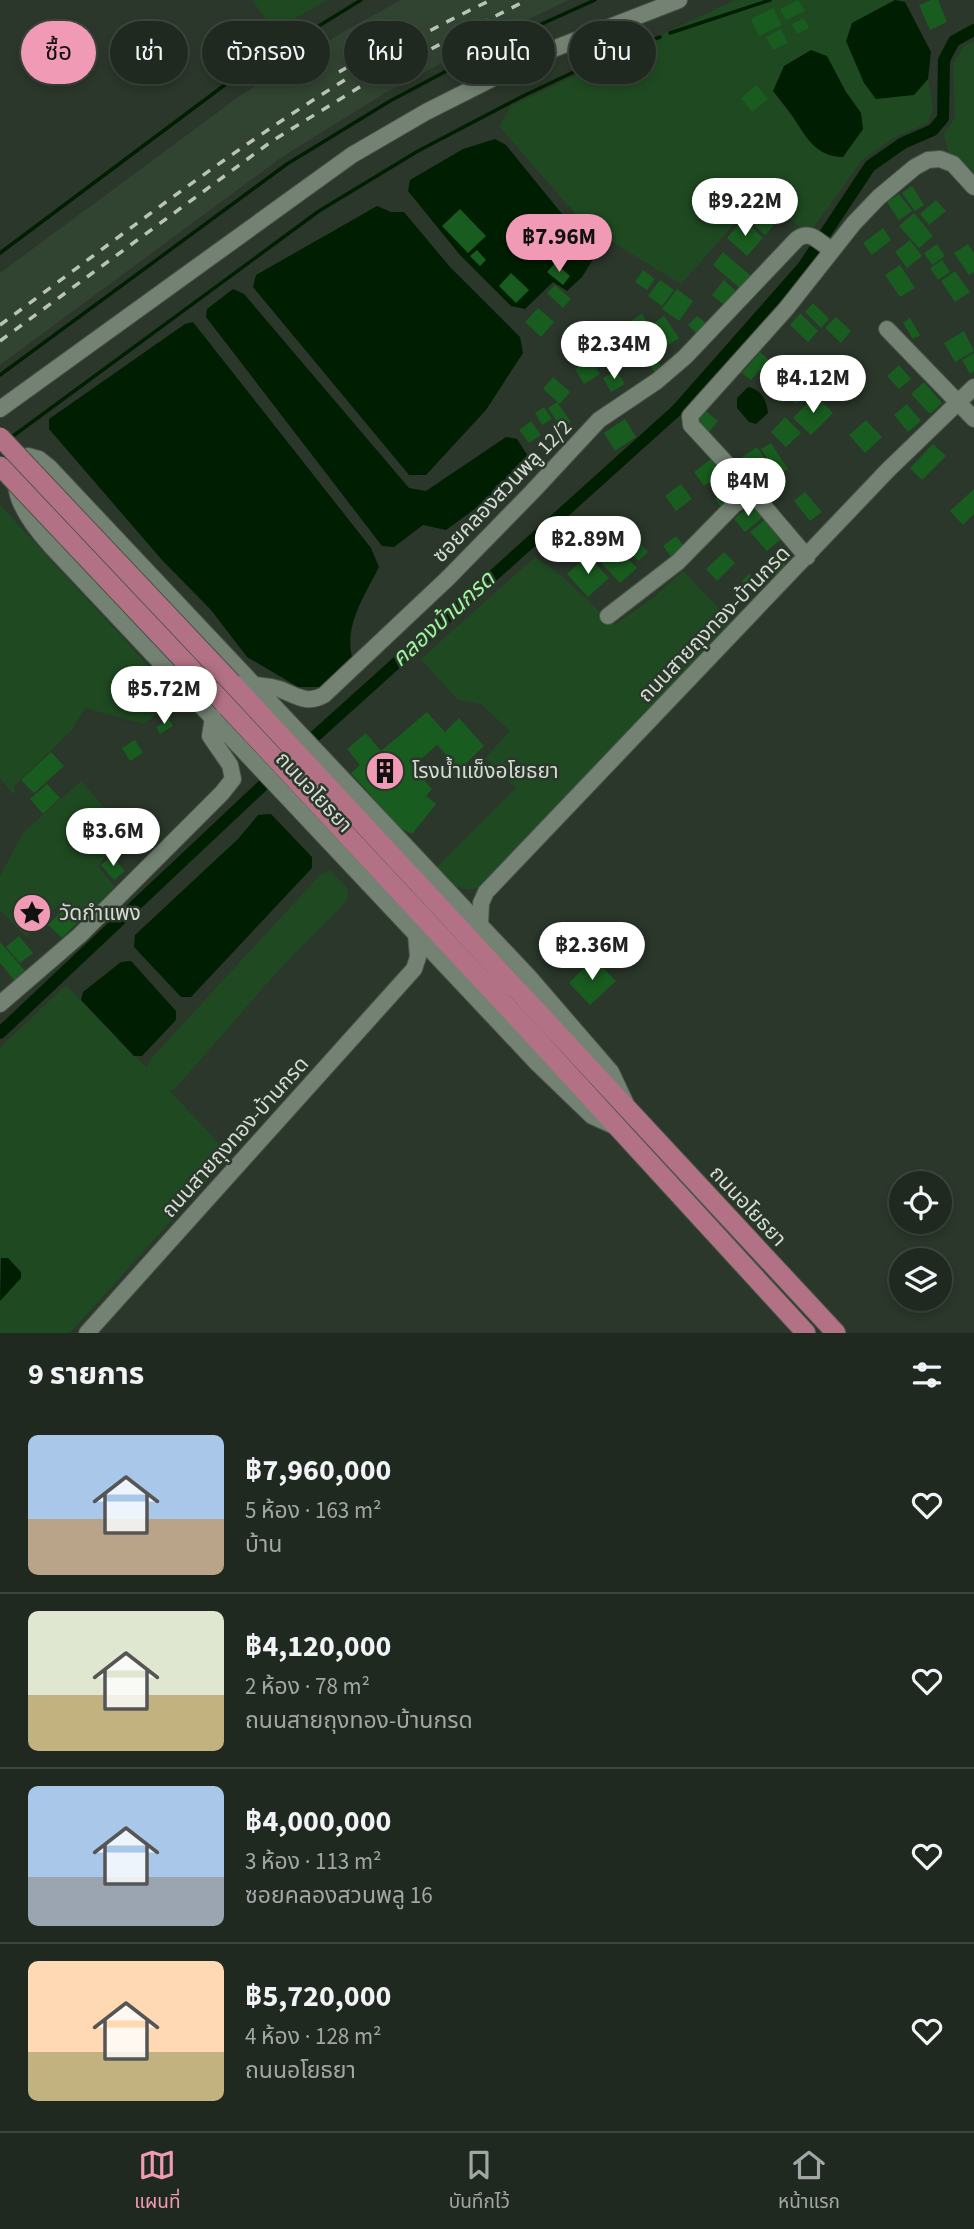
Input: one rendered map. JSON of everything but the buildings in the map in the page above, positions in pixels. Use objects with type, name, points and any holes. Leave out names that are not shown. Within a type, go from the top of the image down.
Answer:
[{"type":"main road","name":"ถนนอโยธยา","points":[[0,437],[614,1126],[806,1333]]},
{"type":"main road","name":"ถนนอโยธยา","points":[[0,466],[225,690]]},
{"type":"main road","name":"ถนนอโยธยา","points":[[297,768],[628,1110],[835,1333]]},
{"type":"street","points":[[0,409],[352,155],[426,112],[543,53],[679,0]]},
{"type":"street","points":[[807,556],[689,421],[690,416],[769,329],[823,244],[837,246],[879,197],[915,167],[928,160],[940,159],[953,164],[974,187]]},
{"type":"street","name":"ซอยคลองสวนพลู 12/2","points":[[255,685],[281,689],[304,700],[324,695],[456,569],[599,419],[677,365],[797,239],[804,235],[823,244]]},
{"type":"street","points":[[887,329],[974,419]]},
{"type":"street","name":"ถนนสายถุงทอง-บ้านกรด","points":[[486,892],[888,470],[974,387]]},
{"type":"street","name":"ถนนอโยธยา","points":[[273,742],[255,685],[48,467],[33,456],[22,459],[7,472],[3,480],[5,492],[12,503],[213,717],[273,742],[297,768],[416,934],[537,1063],[592,1116],[614,1126]]},
{"type":"street","points":[[608,616],[678,562],[734,505],[750,493]]},
{"type":"street","points":[[0,1004],[90,925],[233,779],[230,765],[210,736],[213,717]]},
{"type":"street","name":"ถนนอโยธยา","points":[[297,768],[453,896],[578,1031],[618,1084],[628,1110]]},
{"type":"street","points":[[453,896],[465,898],[486,892]]},
{"type":"street","points":[[480,924],[479,914],[486,892]]},
{"type":"street","points":[[414,969],[418,957],[416,934]]},
{"type":"street","points":[[414,969],[425,965],[448,968]]},
{"type":"street","name":"ถนนสายถุงทอง-บ้านกรด","points":[[87,1333],[414,969]]},
{"type":"shaded area","points":[[252,0],[327,0],[290,21],[267,21]]},
{"type":"shaded area","points":[[401,0],[569,0],[525,21],[442,21],[442,63],[428,70],[428,21],[363,21]]},
{"type":"shaded area","points":[[735,0],[895,0],[852,23],[913,95],[928,79],[933,109],[928,123],[895,137],[863,159],[813,228],[800,228],[763,192],[681,284],[586,226],[499,126],[511,106],[569,79],[569,84],[656,84],[656,37]],"holes":[[[773,90],[846,92],[861,113],[863,129],[843,156],[791,115]]]},
{"type":"shaded area","points":[[895,0],[905,2],[931,52],[928,79],[914,95],[876,99],[864,83],[846,41],[852,23]]},
{"type":"shaded area","points":[[344,31],[344,84],[402,84],[282,157],[0,365],[0,273],[259,84],[330,84],[330,40]]},
{"type":"shaded area","points":[[974,41],[974,173],[949,154],[944,134],[955,118],[953,64],[964,46]]},
{"type":"shaded area","points":[[811,50],[827,56],[846,92],[861,113],[863,129],[843,157],[826,154],[813,145],[773,91],[784,66]]},
{"type":"shaded area","points":[[495,139],[506,145],[579,235],[593,247],[595,256],[582,277],[567,291],[553,282],[525,309],[511,306],[460,255],[408,191],[410,180],[463,149]]},
{"type":"shaded area","points":[[377,206],[391,212],[404,212],[450,267],[520,337],[523,353],[486,410],[426,475],[409,475],[253,287],[256,275]]},
{"type":"shaded area","points":[[233,289],[244,294],[409,488],[426,491],[506,437],[517,439],[528,456],[524,473],[446,530],[423,525],[394,547],[382,546],[206,317],[207,309]]},
{"type":"shaded area","points":[[193,322],[371,548],[379,567],[353,622],[350,645],[352,657],[322,687],[298,687],[247,657],[211,610],[162,560],[49,429],[49,419],[185,324]]},
{"type":"shaded area","points":[[748,387],[760,393],[768,413],[756,424],[749,422],[737,408],[737,398]]},
{"type":"shaded area","points":[[0,505],[178,698],[144,724],[85,708],[71,731],[15,785],[14,795],[0,778]]},
{"type":"shaded area","points":[[535,557],[563,577],[614,625],[653,598],[683,571],[736,626],[483,886],[462,888],[451,883],[436,868],[516,788],[485,758],[510,731],[481,704],[458,700],[421,659]]},
{"type":"shaded area","points":[[81,781],[125,831],[98,866],[115,887],[82,921],[63,901],[26,937],[0,910],[0,876],[23,833]]},
{"type":"shaded area","points":[[271,814],[312,857],[312,868],[191,997],[181,997],[134,947],[135,935],[238,839],[258,815]]},
{"type":"shaded area","points":[[330,870],[348,889],[347,901],[276,973],[174,1090],[169,1090],[226,1151],[225,1161],[70,1333],[0,1333],[0,1301],[21,1278],[1,1258],[0,1260],[0,1048],[66,985],[147,1068],[149,1061],[319,876]]},
{"type":"shaded area","points":[[131,961],[176,1011],[176,1020],[142,1056],[134,1056],[81,1000],[83,992],[121,962]]},
{"type":"shaded area","points":[[1,1258],[8,1258],[21,1272],[21,1278],[0,1301]]},
{"type":"waterway","points":[[0,253],[234,78],[361,0]]},
{"type":"waterway","points":[[0,375],[287,164],[390,101],[497,44],[595,0]]},
{"type":"waterway","points":[[670,33],[770,0]]},
{"type":"waterway","name":"คลองบ้านกรด","points":[[302,748],[677,410],[803,267],[870,166],[903,143],[933,130],[943,118],[944,60],[954,41],[974,30]]},
{"type":"waterway","points":[[9,439],[319,211],[418,151],[523,96],[597,61],[660,37]]},
{"type":"waterway","name":"คลองบ้านกรด","points":[[0,1033],[276,773]]},
{"type":"railway","points":[[0,325],[178,193],[299,109],[425,33],[491,0]]},
{"type":"railway","points":[[0,341],[272,141],[376,77],[527,0]]},
{"type":"railway","points":[[339,72],[344,69]]},
{"type":"place","name":"โรงน้ำแข็งอโยธยา","points":[[385,771]]},
{"type":"place","name":"วัดกำแพง","points":[[32,913]]}]
